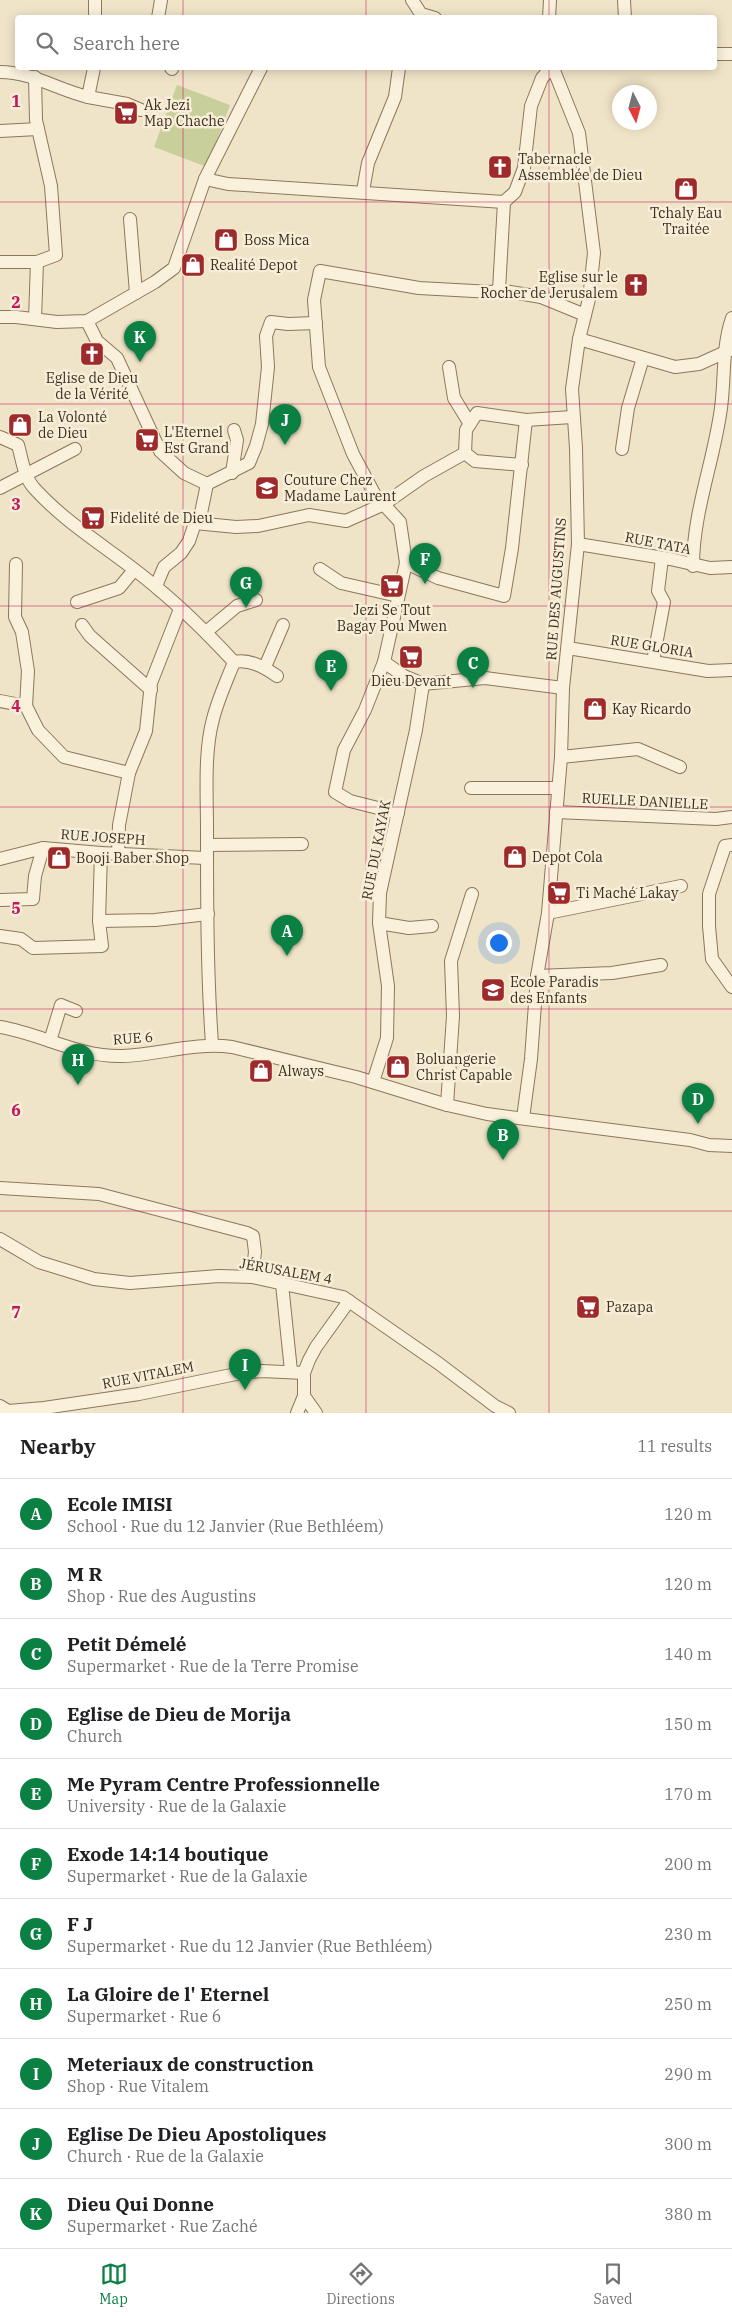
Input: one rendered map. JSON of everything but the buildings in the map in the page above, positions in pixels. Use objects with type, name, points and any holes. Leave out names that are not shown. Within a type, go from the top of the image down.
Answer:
[{"type":"street","points":[[95,0],[95,15]]},
{"type":"street","points":[[158,15],[161,0]]},
{"type":"street","points":[[412,0],[420,15]]},
{"type":"street","points":[[549,15],[550,0]]},
{"type":"street","points":[[624,0],[624,15]]},
{"type":"street","points":[[717,54],[732,54]]},
{"type":"street","points":[[88,97],[94,70]]},
{"type":"street","points":[[0,317],[56,322],[88,321],[136,294],[174,268],[205,180],[260,70]]},
{"type":"street","points":[[363,192],[368,163],[395,97],[400,70]]},
{"type":"street","points":[[499,290],[504,202],[515,192],[524,168],[531,106],[542,78],[550,70]]},
{"type":"street","name":"RUE DES AUGUSTINS","points":[[523,1118],[531,1059],[537,976],[548,913],[561,757],[563,688],[578,544],[576,448],[572,417],[572,389],[594,253],[589,195],[579,132],[553,70]]},
{"type":"street","points":[[0,72],[15,72],[35,77],[53,87],[88,97],[127,104],[141,110]]},
{"type":"street","points":[[0,262],[38,262],[56,255],[50,186],[38,129],[35,77]]},
{"type":"street","points":[[0,131],[38,129]]},
{"type":"street","points":[[205,180],[246,185],[504,202]]},
{"type":"street","points":[[130,219],[136,294]]},
{"type":"street","points":[[35,319],[38,262]]},
{"type":"street","points":[[398,813],[350,801],[335,792],[344,750],[365,710],[384,662],[406,563],[400,522],[375,495],[353,454],[319,367],[314,300],[320,271],[419,288],[492,292],[499,290],[541,297],[585,315]]},
{"type":"street","points":[[694,566],[698,509],[712,459],[732,318]]},
{"type":"street","points":[[88,321],[97,342],[117,358],[160,451],[184,474],[207,484],[249,463],[256,446],[262,424],[268,367],[266,336],[271,322],[288,324],[316,323]]},
{"type":"street","points":[[579,339],[674,367],[699,364],[728,350]]},
{"type":"street","points":[[622,449],[628,408],[643,358]]},
{"type":"street","points":[[449,367],[454,398],[470,424]]},
{"type":"street","points":[[465,454],[466,430],[477,413],[526,420],[572,417]]},
{"type":"street","points":[[406,563],[438,578],[504,596],[522,465],[526,420]]},
{"type":"street","points":[[232,473],[237,440],[234,430]]},
{"type":"street","points":[[0,437],[18,445],[26,474],[33,487],[80,529],[156,586],[206,632],[234,662]]},
{"type":"street","points":[[0,488],[75,449]]},
{"type":"street","points":[[195,524],[236,527],[258,526],[308,514],[346,521],[384,504],[417,481],[465,454]]},
{"type":"street","points":[[465,454],[475,461],[522,465]]},
{"type":"street","points":[[156,586],[164,567],[181,553],[189,541],[195,524],[200,518],[207,484]]},
{"type":"street","name":"RUE TATA","points":[[578,544],[662,558],[694,566],[710,568],[732,567]]},
{"type":"street","points":[[653,661],[664,602],[658,591],[662,558]]},
{"type":"street","points":[[16,564],[16,617],[22,632],[28,671],[26,706],[38,730],[64,757],[129,773]]},
{"type":"street","points":[[320,569],[341,583],[398,596]]},
{"type":"street","points":[[77,602],[119,588],[134,570]]},
{"type":"street","points":[[206,632],[237,606],[256,600]]},
{"type":"street","points":[[118,854],[119,825],[129,773],[146,731],[151,690],[180,609]]},
{"type":"street","points":[[82,625],[90,636],[151,690]]},
{"type":"street","points":[[265,667],[283,625]]},
{"type":"street","name":"RUE GLORIA","points":[[568,648],[708,671],[732,670]]},
{"type":"street","points":[[234,662],[242,660],[265,667],[277,676]]},
{"type":"street","points":[[212,1044],[207,977],[208,914],[205,858],[207,844],[207,768],[212,720],[234,662]]},
{"type":"street","points":[[384,662],[404,676],[423,684],[486,678],[563,688]]},
{"type":"street","name":"RUE DU KAYAK","points":[[373,1082],[387,1038],[388,986],[379,924],[380,893],[416,730],[423,684]]},
{"type":"street","points":[[0,701],[26,706]]},
{"type":"street","points":[[561,757],[638,749],[680,766]]},
{"type":"street","points":[[471,788],[557,788]]},
{"type":"street","name":"RUELLE DANIELLE","points":[[556,812],[716,819],[732,817]]},
{"type":"street","points":[[207,844],[302,844]]},
{"type":"street","points":[[732,845],[724,846],[709,894],[709,926],[712,959],[732,987]]},
{"type":"street","points":[[0,900],[33,899],[35,876],[43,848]]},
{"type":"street","name":"RUE JOSEPH","points":[[0,859],[43,848],[101,854],[205,858]]},
{"type":"street","points":[[0,936],[21,939],[33,948],[102,946],[99,921],[101,854]]},
{"type":"street","points":[[548,913],[681,886]]},
{"type":"street","points":[[447,1105],[454,1016],[451,961],[472,894]]},
{"type":"street","points":[[99,921],[155,920],[208,914]]},
{"type":"street","points":[[379,924],[409,928],[432,926]]},
{"type":"street","points":[[537,976],[612,973],[660,965]]},
{"type":"street","points":[[50,1041],[61,1005],[76,1011]]},
{"type":"street","name":"RUE 6","points":[[0,1027],[26,1031],[91,1054],[122,1056],[212,1044],[251,1051],[373,1082],[447,1105],[487,1114],[690,1140],[710,1145],[732,1146]]},
{"type":"street","points":[[0,1188],[99,1194],[247,1233],[253,1236],[255,1243],[252,1277]]},
{"type":"street","name":"JÉRUSALEM 4","points":[[0,1240],[39,1262],[94,1278],[130,1283],[219,1276],[252,1277],[343,1297],[495,1406],[509,1413]]},
{"type":"street","points":[[282,1284],[290,1371]]},
{"type":"street","points":[[297,1413],[304,1396],[304,1372],[316,1347],[349,1301]]},
{"type":"street","name":"RUE VITALEM","points":[[0,1406],[8,1411],[44,1408],[139,1394],[241,1373],[304,1372]]},
{"type":"street","points":[[304,1396],[316,1413]]},
{"type":"green space","points":[[177,85],[230,105],[207,167],[154,147]]},
{"type":"place","name":"Ak Jezi Map Chache","points":[[126,113]]},
{"type":"place","name":"Tabernacle Assemblée de Dieu","points":[[500,167]]},
{"type":"place","name":"Tchaly Eau Traitée","points":[[686,189]]},
{"type":"place","name":"Boss Mica","points":[[226,240]]},
{"type":"place","name":"Realité Depot","points":[[193,265]]},
{"type":"place","name":"Eglise sur le Rocher de Jerusalem","points":[[636,285]]},
{"type":"place","name":"Eglise de Dieu de la Vérité","points":[[92,354]]},
{"type":"place","name":"Dieu Qui Donne","points":[[140,362]]},
{"type":"place","name":"La Volonté de Dieu","points":[[20,425]]},
{"type":"place","name":"L'Eternel Est Grand","points":[[147,440]]},
{"type":"place","name":"Eglise De Dieu Apostoliques","points":[[285,445]]},
{"type":"place","name":"Couture Chez Madame Laurent","points":[[267,488]]},
{"type":"place","name":"Fidelité de Dieu","points":[[93,518]]},
{"type":"place","name":"Exode 14:14 boutique","points":[[425,584]]},
{"type":"place","name":"Jezi Se Tout Bagay Pou Mwen","points":[[392,586]]},
{"type":"place","name":"F J","points":[[246,608]]},
{"type":"place","name":"Dieu Devant","points":[[411,657]]},
{"type":"place","name":"Petit Démelé","points":[[473,688]]},
{"type":"place","name":"Me Pyram Centre Professionnelle","points":[[331,691]]},
{"type":"place","name":"Kay Ricardo","points":[[595,709]]},
{"type":"place","name":"Depot Cola","points":[[515,857]]},
{"type":"place","name":"Booji Baber Shop","points":[[59,858]]},
{"type":"place","name":"Ti Maché Lakay","points":[[559,893]]},
{"type":"place","name":"Ecole IMISI","points":[[287,956]]},
{"type":"place","name":"Ecole Paradis des Enfants","points":[[493,990]]},
{"type":"place","name":"Boluangerie Christ Capable","points":[[398,1067]]},
{"type":"place","name":"Always","points":[[261,1071]]},
{"type":"place","name":"La Gloire de l' Eternel","points":[[78,1085]]},
{"type":"place","name":"Eglise de Dieu de Morija","points":[[698,1124]]},
{"type":"place","name":"M R","points":[[503,1160]]},
{"type":"place","name":"Pazapa","points":[[588,1307]]},
{"type":"place","name":"Meteriaux de construction","points":[[245,1390]]}]
